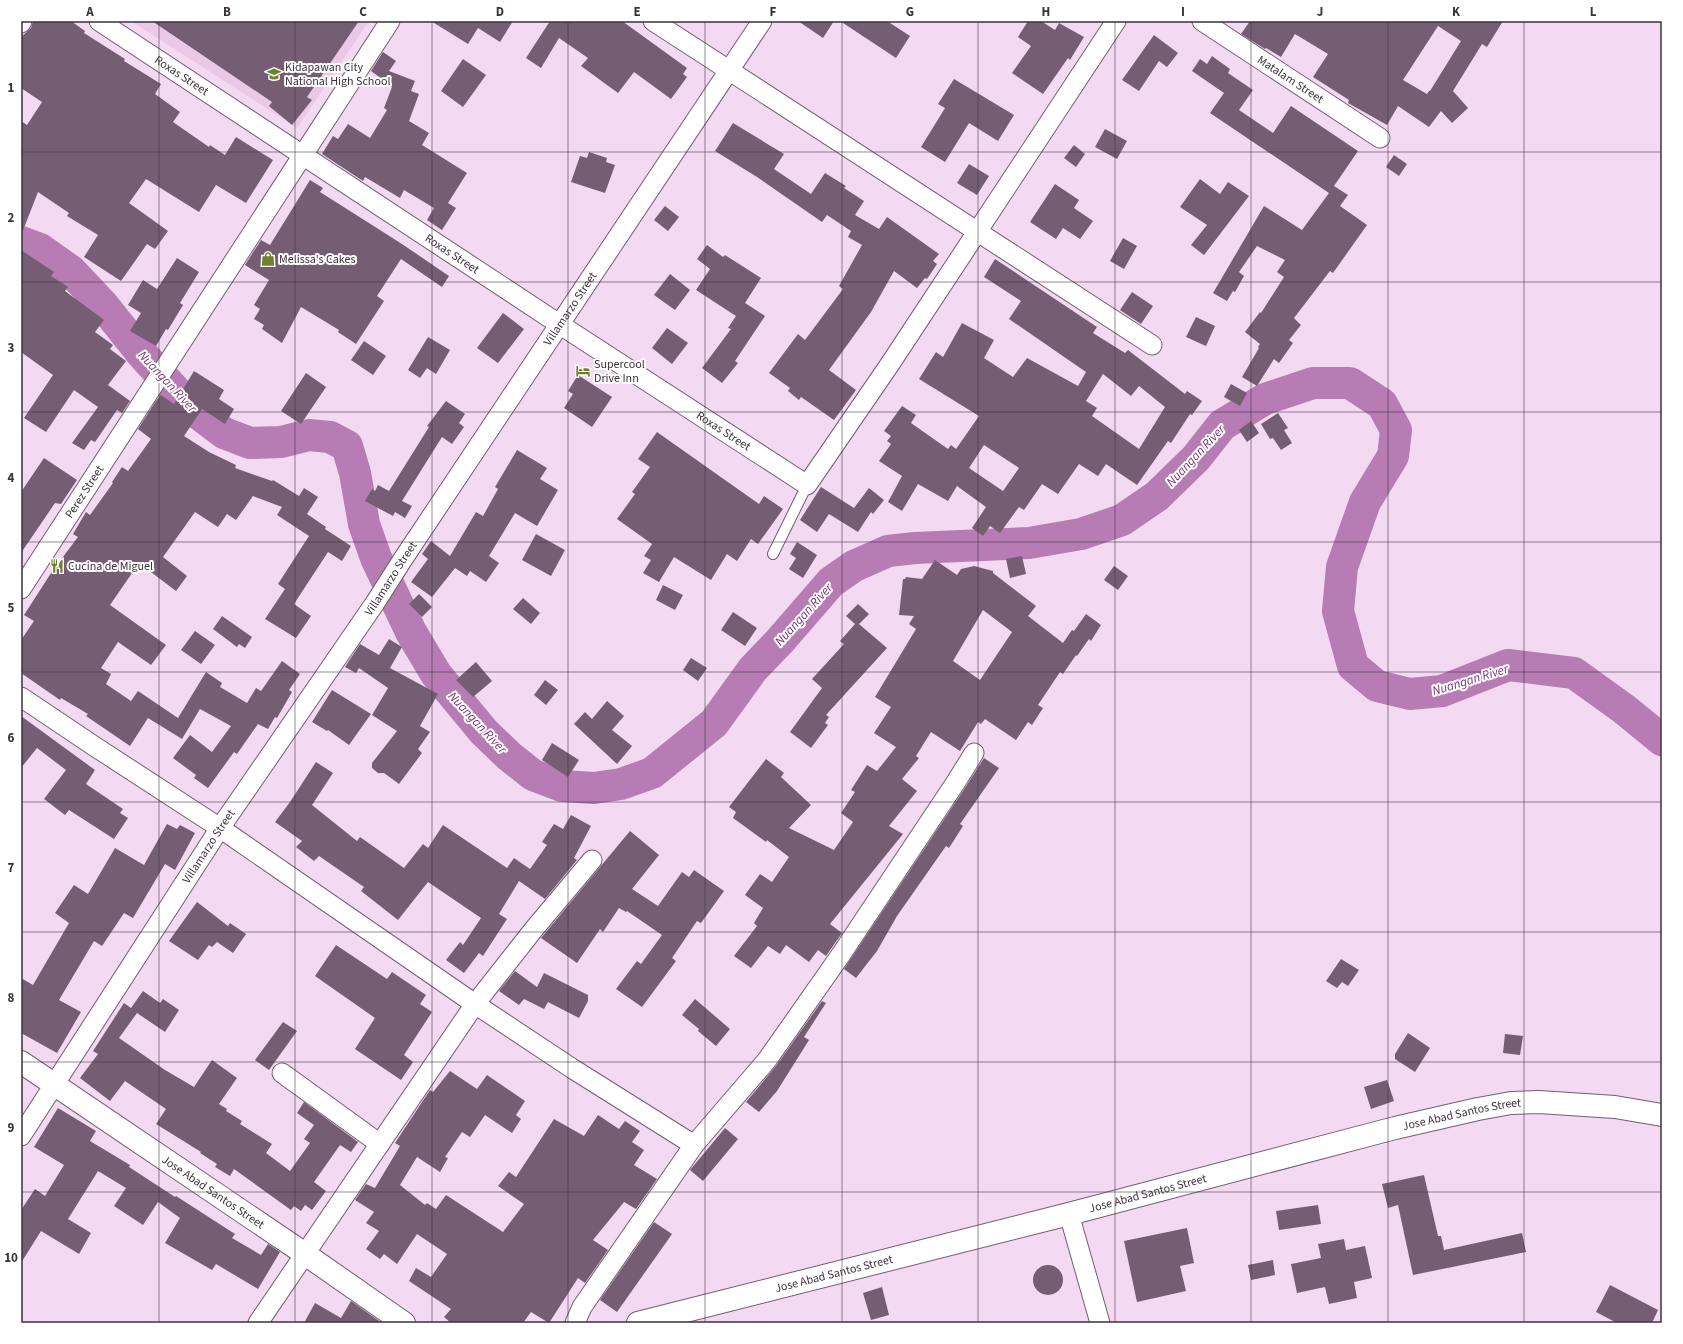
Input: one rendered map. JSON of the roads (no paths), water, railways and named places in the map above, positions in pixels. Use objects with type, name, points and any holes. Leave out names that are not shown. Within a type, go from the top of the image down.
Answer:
[{"type":"main road","name":"Jose Abad Santos Street","points":[[21,1062],[305,1254],[404,1323]]},
{"type":"main road","name":"Jose Abad Santos Street","points":[[638,1323],[1069,1214],[1395,1128],[1485,1108],[1511,1103],[1539,1102],[1615,1107],[1662,1115]]},
{"type":"street","name":"Roxas Street","points":[[99,21],[559,324],[807,485]]},
{"type":"street","name":"Perez Street","points":[[21,589],[390,21]]},
{"type":"street","points":[[653,21],[1152,345]]},
{"type":"street","name":"Villamarzo Street","points":[[21,1136],[220,828],[375,603],[402,559],[762,21]]},
{"type":"street","points":[[807,485],[890,364],[1116,21]]},
{"type":"street","name":"Matalam Street","points":[[1202,21],[1380,138]]},
{"type":"street","points":[[21,697],[220,828],[573,1070],[694,1145]]},
{"type":"street","points":[[575,1323],[582,1307],[694,1145],[767,1060],[840,956],[974,753]]},
{"type":"street","points":[[258,1323],[475,1004],[534,929],[592,860]]},
{"type":"street","points":[[282,1073],[380,1144]]},
{"type":"street","points":[[1069,1214],[1100,1323]]},
{"type":"lane","points":[[773,554],[807,485]]},
{"type":"waterway","name":"Nuangan River","points":[[21,242],[40,249],[71,271],[103,305],[142,354],[191,408],[224,433],[250,443],[281,442],[309,435],[330,437],[347,446],[355,473],[364,524],[376,558],[411,632],[436,674],[484,732],[509,756],[533,775],[562,786],[594,788],[621,784],[652,773],[714,723],[753,669],[779,642],[831,582],[854,566],[888,551],[915,548],[1029,543],[1081,534],[1122,520],[1157,496],[1196,458],[1222,425],[1265,399],[1313,383],[1350,383],[1382,404],[1396,430],[1393,456],[1365,502],[1342,567],[1338,611],[1353,666],[1377,686],[1410,694],[1442,691],[1508,665],[1574,673],[1624,709],[1662,740]]},
{"type":"place","name":"Kidapawan City National High School","points":[[274,74]]},
{"type":"place","name":"Melissa's Cakes","points":[[268,259]]},
{"type":"place","name":"Supercool Drive Inn","points":[[583,371]]},
{"type":"place","name":"Cucina de Miguel","points":[[57,566]]}]
